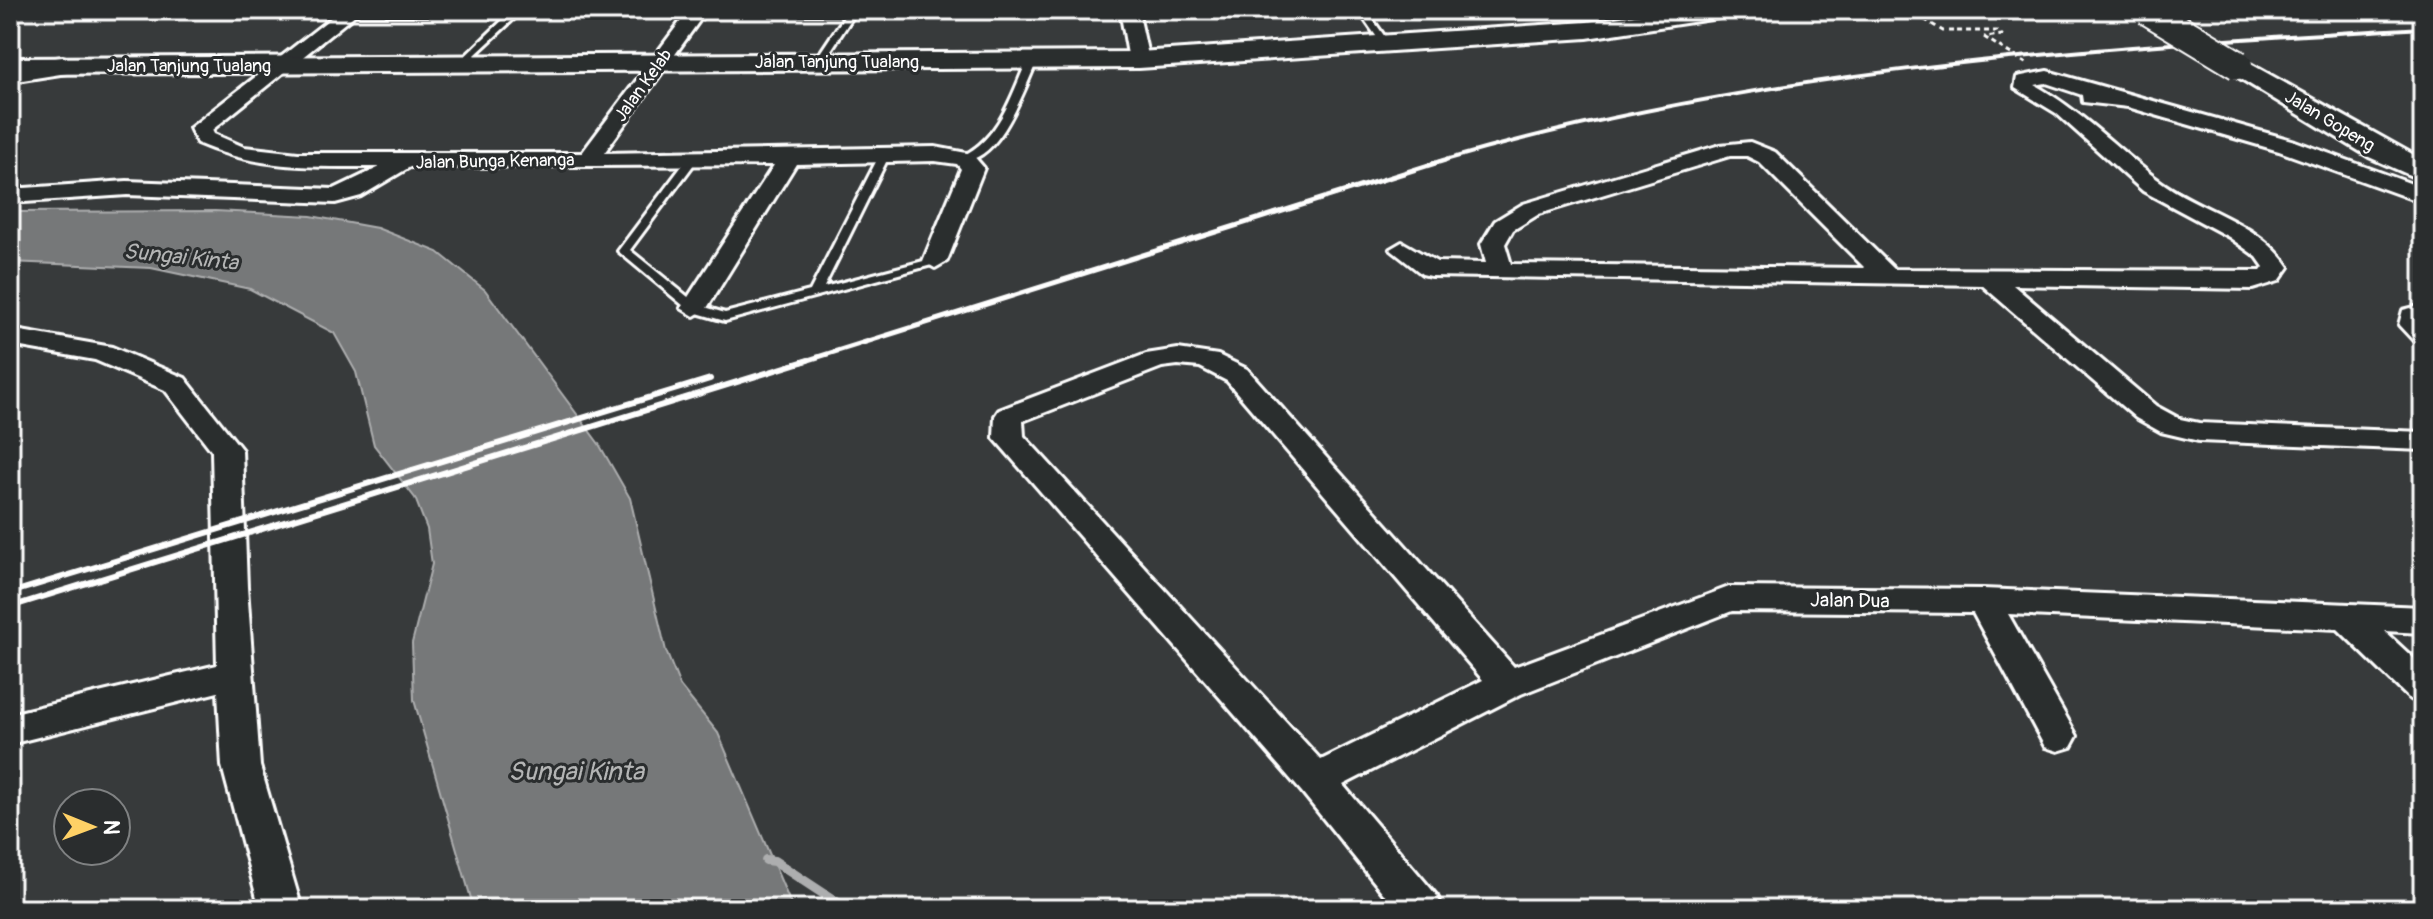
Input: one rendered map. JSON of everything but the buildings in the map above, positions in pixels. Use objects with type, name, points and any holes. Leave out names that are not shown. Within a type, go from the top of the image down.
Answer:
[{"type":"main road","name":"Jalan Tanjung Tualang","points":[[63,66],[1139,60],[1587,30],[1664,14],[1718,10]]},
{"type":"main road","name":"Jalan Gopeng","points":[[2147,10],[2380,151],[2423,172]]},
{"type":"main road","points":[[13,67],[63,66]]},
{"type":"street","points":[[285,65],[350,11]]},
{"type":"street","points":[[1129,11],[1139,60]]},
{"type":"street","name":"Jalan Kelab","points":[[588,160],[696,12]]},
{"type":"street","name":"Jalan Bunga Kenanga","points":[[285,65],[201,128],[205,138],[262,158],[403,163],[935,154],[964,159]]},
{"type":"street","points":[[1402,249],[1431,269],[1885,274],[1991,280],[2253,281],[2270,276],[2277,267],[2266,252],[2237,232],[2151,186],[2063,109],[2025,88],[2024,81],[2047,77],[2287,146],[2423,196]]},
{"type":"street","points":[[2063,109],[2075,101],[2107,96]]},
{"type":"street","points":[[1501,271],[1493,244],[1503,226],[1531,209],[1728,150],[1750,149],[1767,157],[1885,274]]},
{"type":"street","points":[[694,308],[789,158]]},
{"type":"street","points":[[935,261],[973,168],[964,159]]},
{"type":"street","points":[[10,196],[127,188],[335,196],[353,191],[403,163]]},
{"type":"street","points":[[1991,280],[2146,412],[2171,426],[2199,432],[2423,441]]},
{"type":"street","points":[[2423,313],[2412,316],[2412,325],[2423,335]]},
{"type":"street","points":[[10,337],[102,353],[175,384],[227,450],[241,766],[281,909]]},
{"type":"street","points":[[1422,909],[1316,781],[1009,438],[1009,416],[1156,360],[1181,355],[1222,364],[1237,375],[1508,684]]},
{"type":"street","name":"Jalan Dua","points":[[1316,781],[1508,684],[1729,599],[1983,601],[2423,620]]},
{"type":"street","points":[[1983,601],[2058,736]]},
{"type":"street","points":[[2348,618],[2423,689]]},
{"type":"street","points":[[10,729],[236,674]]},
{"type":"lane","points":[[198,13],[1165,10]]},
{"type":"lane","points":[[1362,10],[1386,44]]},
{"type":"lane","points":[[819,62],[852,11]]},
{"type":"lane","points":[[462,64],[517,12]]},
{"type":"lane","points":[[964,159],[978,155],[990,145],[1032,61]]},
{"type":"lane","points":[[814,295],[884,156]]},
{"type":"lane","points":[[692,160],[624,251],[694,308],[725,317],[935,261]]},
{"type":"path","points":[[1909,10],[1943,31],[1997,31],[2002,35],[1984,37],[2027,64]]},
{"type":"water","name":"Sungai Kinta","points":[[215,211],[311,216],[377,228],[438,252],[485,290],[599,444],[630,498],[666,651],[680,686],[718,733],[793,909],[474,909],[414,700],[412,643],[432,564],[427,529],[415,498],[374,445],[356,372],[334,333],[250,289],[151,268],[10,262],[10,212]]},
{"type":"waterway","points":[[766,860],[774,861],[847,909]]},
{"type":"railway","points":[[1442,161],[1559,130],[1681,104],[1803,83],[2051,54],[2423,28]]},
{"type":"railway","points":[[802,362],[1442,161]]},
{"type":"railway","points":[[1438,162],[1442,161]]},
{"type":"railway","points":[[10,607],[808,360]]},
{"type":"railway","points":[[10,593],[710,379]]}]
